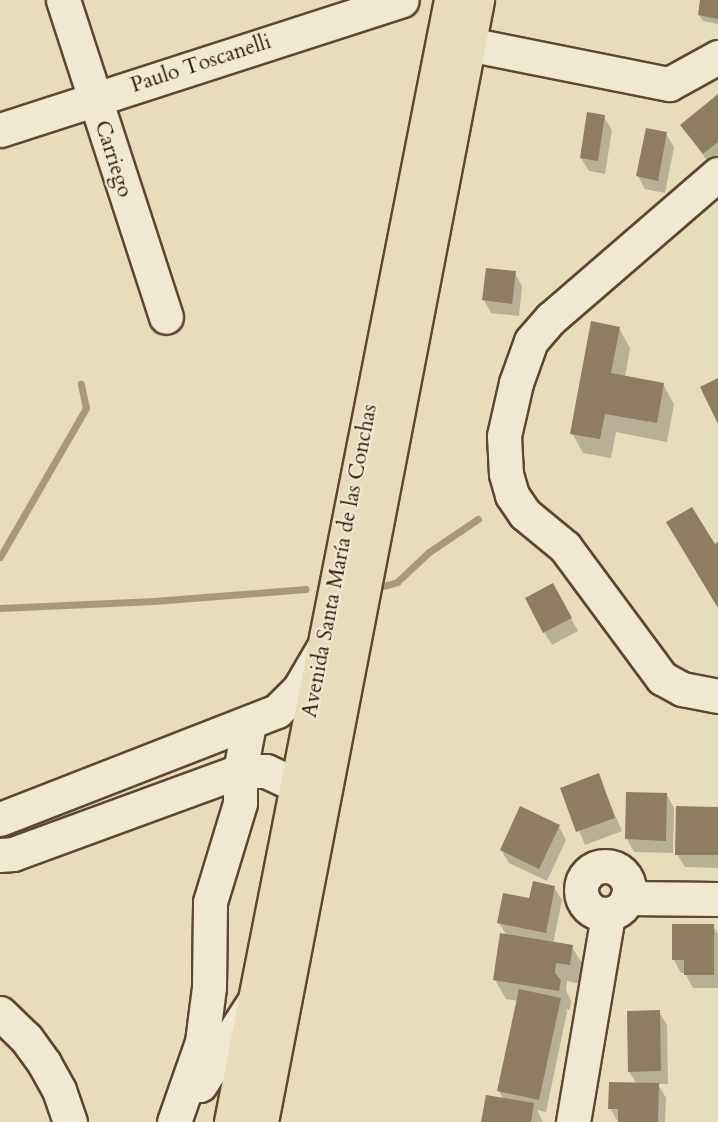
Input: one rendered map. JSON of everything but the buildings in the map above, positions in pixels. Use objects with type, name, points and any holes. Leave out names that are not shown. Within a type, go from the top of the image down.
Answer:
[{"type":"main road","name":"Avenida Santa María de las Conchas","points":[[231,1122],[451,0]]},
{"type":"main road","name":"Avenida Santa María de las Conchas","points":[[261,1122],[477,0]]},
{"type":"street","name":"Carriego","points":[[63,0],[93,99],[166,317]]},
{"type":"street","name":"Paulo Toscanelli","points":[[0,130],[402,0]]},
{"type":"street","points":[[468,44],[669,84],[718,57]]},
{"type":"street","points":[[718,174],[551,318],[531,341],[516,383],[504,436],[506,474],[512,495],[525,514],[565,547],[662,678],[682,689],[718,696]]},
{"type":"street","points":[[0,819],[249,724],[277,711],[298,689],[322,650]]},
{"type":"street","points":[[175,1122],[202,1042],[209,987],[210,902],[240,803],[240,771],[249,724]]},
{"type":"street","points":[[0,855],[13,854],[240,771],[266,771],[296,785]]},
{"type":"street","points":[[573,1122],[618,906],[718,899]]},
{"type":"street","points":[[175,1122],[256,999]]},
{"type":"street","points":[[0,1013],[26,1038],[44,1063],[59,1090],[70,1122]]},
{"type":"waterway","points":[[0,557],[86,408],[81,384]]},
{"type":"waterway","points":[[380,587],[397,582],[429,552],[478,519]]},
{"type":"waterway","points":[[0,608],[154,601],[306,589]]}]
